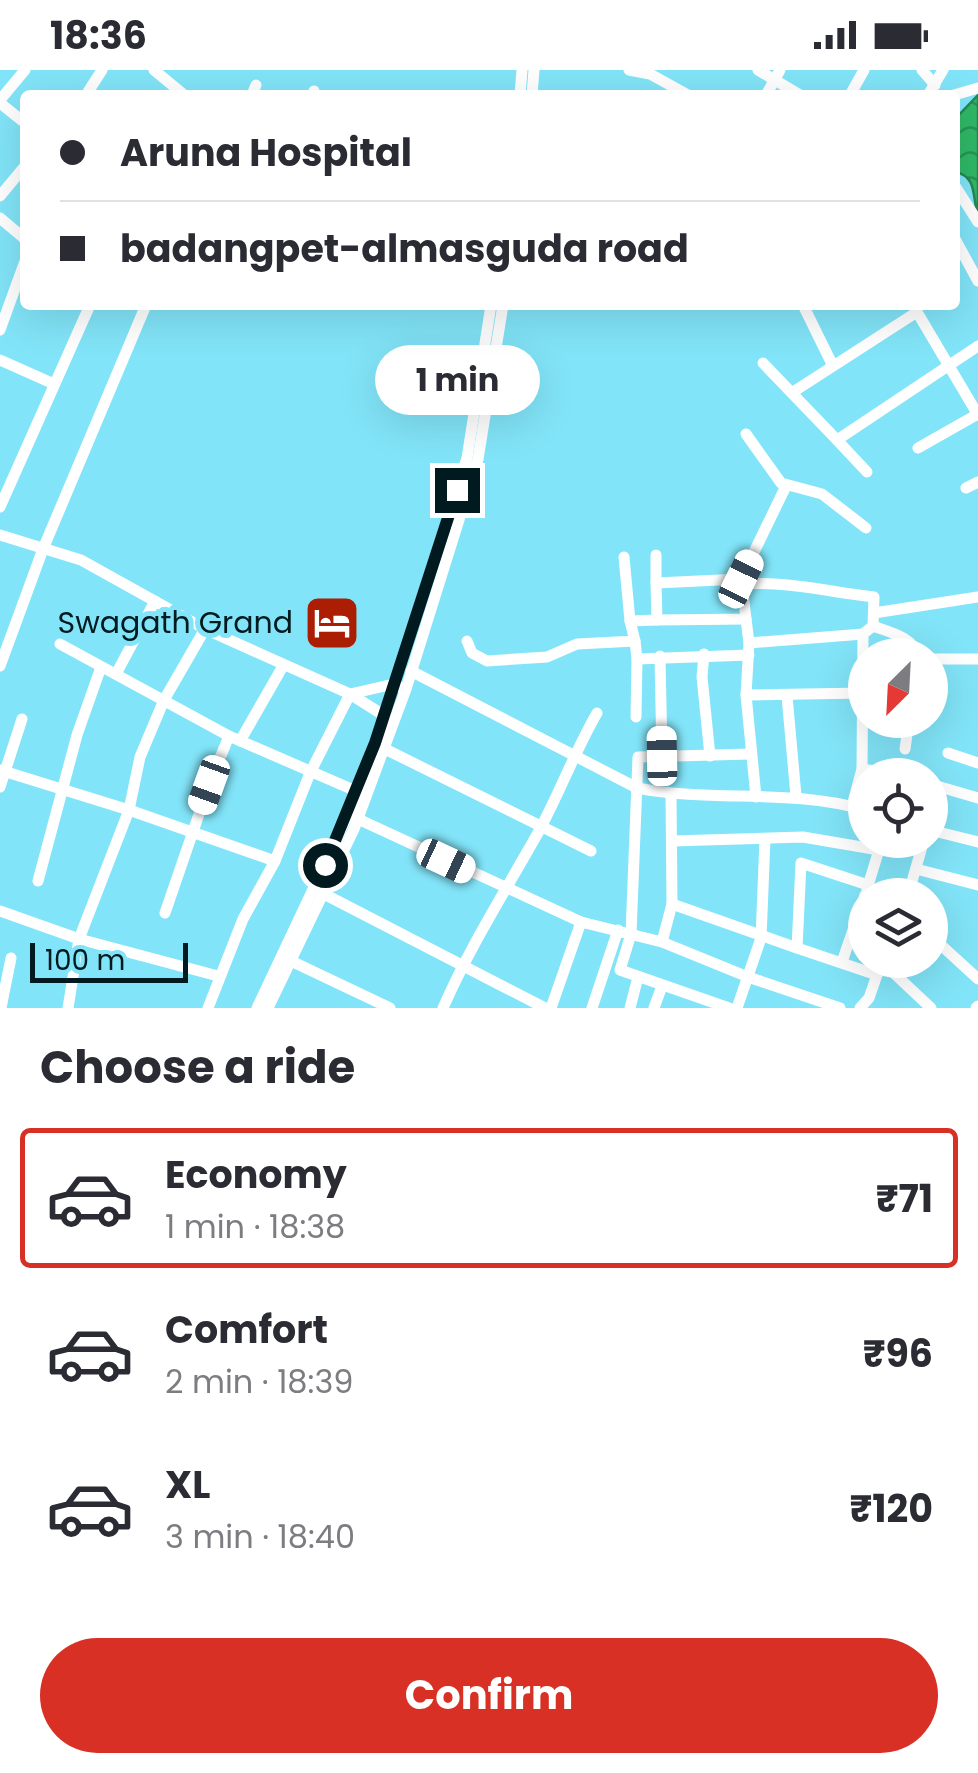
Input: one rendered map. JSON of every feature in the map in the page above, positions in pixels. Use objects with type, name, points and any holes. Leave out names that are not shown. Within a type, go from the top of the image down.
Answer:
[{"type":"street","points":[[20,119],[0,102],[24,70]]},
{"type":"street","points":[[154,70],[178,90]]},
{"type":"street","points":[[629,70],[650,74],[679,90]]},
{"type":"street","points":[[758,70],[777,75]]},
{"type":"street","points":[[922,70],[931,90]]},
{"type":"street","points":[[931,90],[944,70]]},
{"type":"street","points":[[0,196],[20,172]]},
{"type":"street","points":[[960,194],[978,222]]},
{"type":"street","points":[[0,218],[20,234]]},
{"type":"street","points":[[960,248],[976,278]]},
{"type":"street","points":[[0,330],[20,275]]},
{"type":"street","points":[[0,507],[88,310]]},
{"type":"street","points":[[0,666],[43,549],[144,310]]},
{"type":"street","points":[[256,1008],[389,718],[400,686],[467,458],[490,310]]},
{"type":"street","points":[[350,694],[400,686],[411,671],[478,459],[501,310]]},
{"type":"street","points":[[808,310],[832,364]]},
{"type":"street","points":[[793,392],[913,310]]},
{"type":"street","points":[[917,310],[978,414],[918,448]]},
{"type":"street","points":[[837,440],[978,346]]},
{"type":"street","points":[[0,360],[54,384]]},
{"type":"street","points":[[763,362],[867,472]]},
{"type":"street","points":[[746,434],[786,486],[822,494],[866,528]]},
{"type":"street","points":[[966,488],[978,482]]},
{"type":"street","points":[[756,796],[746,695],[749,649],[742,582],[786,486]]},
{"type":"street","points":[[0,534],[81,560],[204,629],[350,694],[389,718]]},
{"type":"street","points":[[656,556],[656,620]]},
{"type":"street","points":[[624,557],[637,659],[636,717]]},
{"type":"street","points":[[656,583],[780,582],[817,591],[874,597],[869,638]]},
{"type":"street","points":[[637,659],[749,649],[978,597]]},
{"type":"street","points":[[116,674],[155,601]]},
{"type":"street","points":[[630,621],[746,619]]},
{"type":"street","points":[[870,624],[901,638]]},
{"type":"street","points":[[68,1008],[79,939],[129,810],[140,757],[164,700],[204,629]]},
{"type":"street","points":[[466,641],[472,653],[487,661],[547,657],[577,644],[635,641]]},
{"type":"street","points":[[60,644],[234,738],[356,791]]},
{"type":"street","points":[[704,654],[702,677],[710,756]]},
{"type":"street","points":[[660,656],[662,756]]},
{"type":"street","points":[[948,659],[978,659]]},
{"type":"street","points":[[165,913],[192,833],[234,738],[283,666]]},
{"type":"street","points":[[38,880],[102,667]]},
{"type":"street","points":[[411,671],[638,788],[671,794],[796,796],[848,806]]},
{"type":"street","points":[[208,1008],[243,918],[275,860],[310,773],[350,694]]},
{"type":"street","points":[[746,695],[848,694]]},
{"type":"street","points":[[787,696],[796,796]]},
{"type":"street","points":[[443,1008],[463,963],[540,828],[572,756],[597,713]]},
{"type":"street","points":[[268,1008],[358,819],[385,749],[389,718]]},
{"type":"street","points":[[0,787],[2,771],[22,719]]},
{"type":"street","points":[[905,750],[907,738]]},
{"type":"street","points":[[385,749],[590,851]]},
{"type":"street","points":[[948,753],[978,763]]},
{"type":"street","points":[[729,1008],[693,1002],[620,970],[638,757],[751,754]]},
{"type":"street","points":[[2,771],[275,860]]},
{"type":"street","points":[[948,789],[978,798]]},
{"type":"street","points":[[662,942],[672,904],[671,794]]},
{"type":"street","points":[[358,819],[580,922],[662,942],[840,1008]]},
{"type":"street","points":[[948,834],[978,842]]},
{"type":"street","points":[[672,841],[803,837],[848,842]]},
{"type":"street","points":[[797,948],[803,837]]},
{"type":"street","points":[[737,1008],[762,938],[765,838]]},
{"type":"street","points":[[913,878],[919,858]]},
{"type":"street","points":[[801,863],[848,884]]},
{"type":"street","points":[[916,868],[978,885]]},
{"type":"street","points":[[324,894],[548,1008],[580,922]]},
{"type":"street","points":[[672,904],[762,938],[848,964]]},
{"type":"street","points":[[0,910],[79,939],[218,976]]},
{"type":"street","points":[[592,1008],[625,932]]},
{"type":"street","points":[[842,962],[848,944]]},
{"type":"street","points":[[948,951],[978,978]]},
{"type":"street","points":[[2,1008],[11,958]]},
{"type":"street","points":[[291,961],[390,1008]]},
{"type":"street","points":[[630,1008],[638,977]]},
{"type":"street","points":[[876,978],[865,1003],[881,1008]]},
{"type":"street","points":[[900,978],[931,1008]]},
{"type":"street","points":[[654,1008],[662,986]]},
{"type":"water","points":[[978,95],[978,215],[971,183],[960,173],[960,114]]},
{"type":"place","name":"Swagath Grand","points":[[332,623]]},
{"type":"route","points":[[325,865],[375,743],[457,490]]}]
